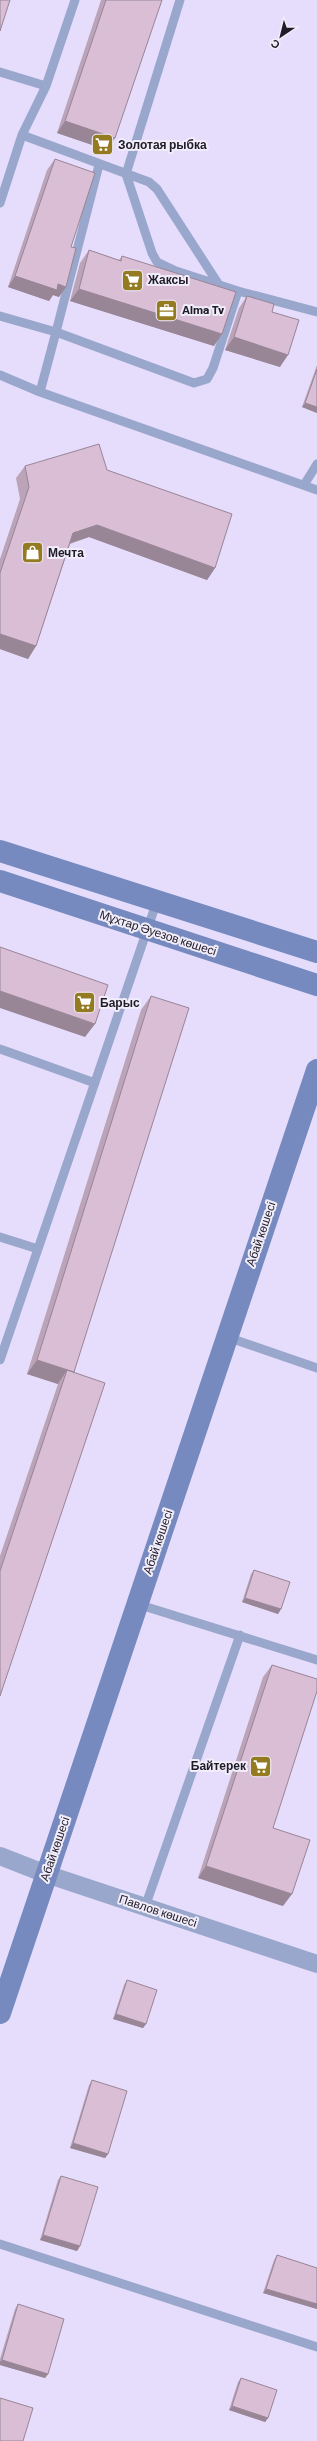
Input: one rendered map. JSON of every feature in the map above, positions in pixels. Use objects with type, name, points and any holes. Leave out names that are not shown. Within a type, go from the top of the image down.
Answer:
[{"type":"main road","points":[[0,852],[317,952]]},
{"type":"main road","name":"Мұхтар Әуезов көшесі","points":[[0,881],[317,987]]},
{"type":"main road","name":"Абай көшесі","points":[[0,2013],[317,1070]]},
{"type":"street","name":"Павлов көшесі","points":[[0,1856],[46,1874],[317,1964]]},
{"type":"lane","points":[[0,203],[22,135],[46,86],[74,0]]},
{"type":"lane","points":[[180,0],[126,174],[152,253],[158,262],[219,285],[317,312]]},
{"type":"lane","points":[[0,72],[46,86]]},
{"type":"lane","points":[[22,135],[99,165],[149,182],[157,189],[219,285]]},
{"type":"lane","points":[[40,392],[99,165]]},
{"type":"lane","points":[[0,316],[56,332],[194,383],[207,379],[214,368],[238,291]]},
{"type":"lane","points":[[0,375],[40,392],[317,490]]},
{"type":"lane","points":[[304,485],[317,464]]},
{"type":"lane","points":[[0,1360],[2,1345],[38,1250],[157,901]]},
{"type":"lane","points":[[0,1049],[95,1083]]},
{"type":"lane","points":[[0,1237],[38,1250]]},
{"type":"lane","points":[[227,1337],[317,1368]]},
{"type":"lane","points":[[137,1604],[317,1660]]},
{"type":"lane","points":[[145,1907],[240,1635]]},
{"type":"lane","points":[[0,2244],[317,2347]]},
{"type":"building","points":[[0,0],[10,0],[0,31]]},
{"type":"building","points":[[106,0],[162,0],[115,138],[65,121]]},
{"type":"building","points":[[55,159],[95,173],[71,247],[76,248],[66,287],[58,284],[57,290],[15,276]]},
{"type":"building","points":[[89,250],[121,261],[122,256],[236,292],[222,334],[79,289]]},
{"type":"building","points":[[247,296],[274,304],[272,312],[299,320],[288,355],[234,337]]},
{"type":"building","points":[[317,369],[317,407],[305,403]]},
{"type":"building","points":[[99,444],[107,470],[232,514],[215,568],[97,525],[73,533],[36,646],[0,634],[0,573],[29,487],[25,466]]},
{"type":"building","points":[[0,947],[108,985],[95,1024],[0,991]]},
{"type":"building","points":[[151,996],[189,1008],[74,1372],[37,1360]]},
{"type":"building","points":[[67,1370],[105,1383],[0,1696],[0,1571]]},
{"type":"building","points":[[254,1570],[290,1582],[281,1609],[245,1598]]},
{"type":"building","name":"Байтерек","points":[[272,1665],[317,1679],[317,1691],[273,1828],[310,1840],[292,1894],[206,1866]]},
{"type":"building","points":[[127,1980],[157,1990],[146,2024],[116,2014]]},
{"type":"building","points":[[92,2080],[127,2091],[108,2154],[73,2143]]},
{"type":"building","points":[[61,2176],[98,2187],[80,2246],[43,2235]]},
{"type":"building","points":[[277,2255],[317,2268],[317,2304],[266,2289]]},
{"type":"building","points":[[18,2304],[64,2319],[48,2374],[2,2360]]},
{"type":"building","points":[[241,2378],[277,2390],[268,2418],[232,2406]]},
{"type":"building","points":[[0,2398],[33,2408],[23,2441],[0,2441]]},
{"type":"place","name":"Золотая рыбка","points":[[102,145]]},
{"type":"place","name":"Жаксы","points":[[133,280]]},
{"type":"place","name":"Alma Tv","points":[[167,310]]},
{"type":"place","name":"Мечта","points":[[33,553]]},
{"type":"place","name":"Барыс","points":[[85,1003]]},
{"type":"place","name":"Байтерек","points":[[261,1766]]}]
